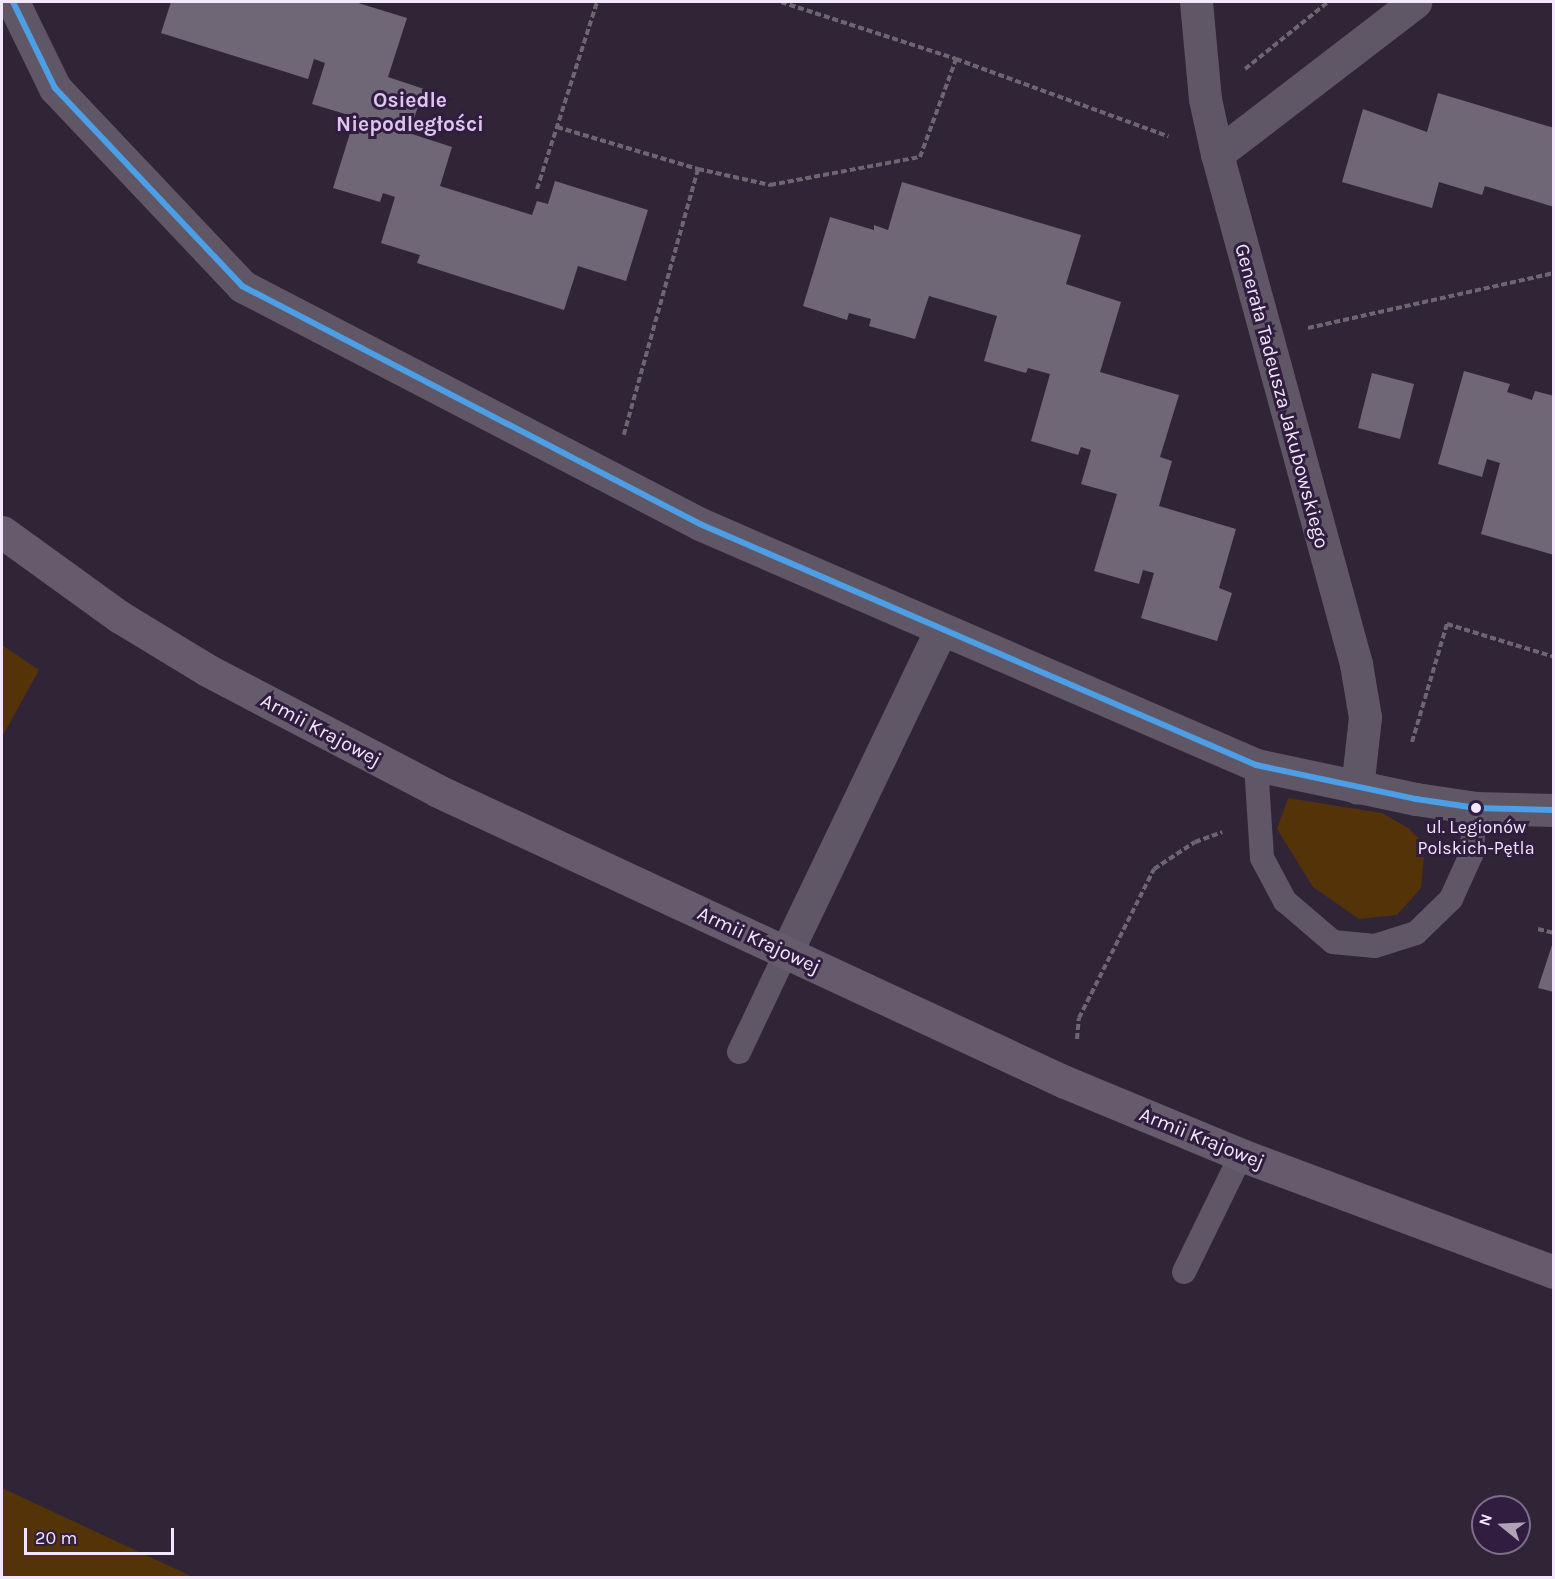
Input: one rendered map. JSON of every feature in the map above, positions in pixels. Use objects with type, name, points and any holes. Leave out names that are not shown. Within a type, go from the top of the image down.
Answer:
[{"type":"main road","name":"Armii Krajowej","points":[[2,532],[120,617],[207,670],[438,791],[998,1053],[1241,1155],[1554,1272]]},
{"type":"street","points":[[13,2],[55,88],[242,286],[700,524],[1256,765],[1357,789],[1476,808],[1554,810]]},
{"type":"street","name":"Generała Tadeusza Jakubowskiego","points":[[1196,2],[1205,99],[1217,154],[1356,664],[1365,717],[1357,789]]},
{"type":"street","points":[[1217,154],[1415,2]]},
{"type":"street","points":[[786,953],[941,630]]},
{"type":"lane","points":[[1256,765],[1257,819],[1262,858],[1285,901],[1333,942],[1375,946],[1416,933],[1451,899],[1471,855],[1476,808]]},
{"type":"lane","points":[[739,1052],[786,953]]},
{"type":"lane","points":[[1184,1272],[1241,1155]]},
{"type":"path","points":[[537,189],[597,2]]},
{"type":"path","points":[[781,2],[956,59],[1217,154]]},
{"type":"path","points":[[1241,73],[1328,2]]},
{"type":"path","points":[[557,127],[698,169],[770,185],[920,157],[956,59]]},
{"type":"path","points":[[612,478],[698,169]]},
{"type":"path","points":[[1267,338],[1554,273]]},
{"type":"path","points":[[1412,742],[1447,624],[1554,657]]},
{"type":"path","points":[[1076,1050],[1079,1018],[1155,869],[1195,842],[1257,819]]},
{"type":"path","points":[[1538,929],[1554,933]]},
{"type":"shaded area","points":[[2,645],[39,670],[2,737]]},
{"type":"shaded area","points":[[1288,798],[1382,813],[1408,828],[1425,844],[1421,888],[1397,915],[1359,919],[1313,887],[1277,829]]},
{"type":"shaded area","points":[[2,1488],[193,1577],[2,1577]]},
{"type":"building","points":[[171,2],[355,2],[407,18],[388,77],[424,89],[409,133],[452,147],[440,186],[532,215],[537,201],[548,204],[555,181],[648,210],[626,281],[578,266],[564,310],[417,263],[420,255],[381,243],[395,197],[383,193],[380,202],[333,188],[355,117],[312,104],[325,63],[314,59],[308,79],[161,33]]},
{"type":"building","points":[[1438,93],[1554,128],[1554,207],[1485,186],[1482,195],[1439,182],[1432,208],[1342,182],[1363,109],[1427,132]]},
{"type":"building","points":[[902,182],[1081,235],[1066,284],[1121,302],[1100,372],[1179,395],[1160,457],[1172,461],[1159,506],[1236,529],[1219,588],[1232,593],[1217,641],[1141,618],[1154,573],[1143,570],[1139,584],[1094,571],[1117,494],[1081,484],[1091,450],[1081,447],[1078,455],[1031,441],[1050,374],[1028,368],[1026,373],[984,361],[997,316],[929,296],[915,339],[869,326],[871,319],[849,313],[847,320],[803,306],[830,217],[874,230],[874,225],[888,230]]},
{"type":"building","points":[[1464,371],[1510,384],[1507,392],[1532,400],[1535,391],[1554,396],[1554,555],[1481,534],[1500,463],[1487,459],[1482,477],[1438,464]]},
{"type":"building","points":[[1372,373],[1414,384],[1400,439],[1358,428]]},
{"type":"building","points":[[1554,939],[1554,992],[1538,988]]},
{"type":"transit line","points":[[13,2],[55,88],[242,286],[700,524],[1256,765],[1416,799],[1476,808],[1554,810]]},
{"type":"place","name":"ul. Legionów Polskich-Pętla","points":[[1476,808]]},
{"type":"district","name":"Osiedle Niepodległości","points":[[410,112]]}]
